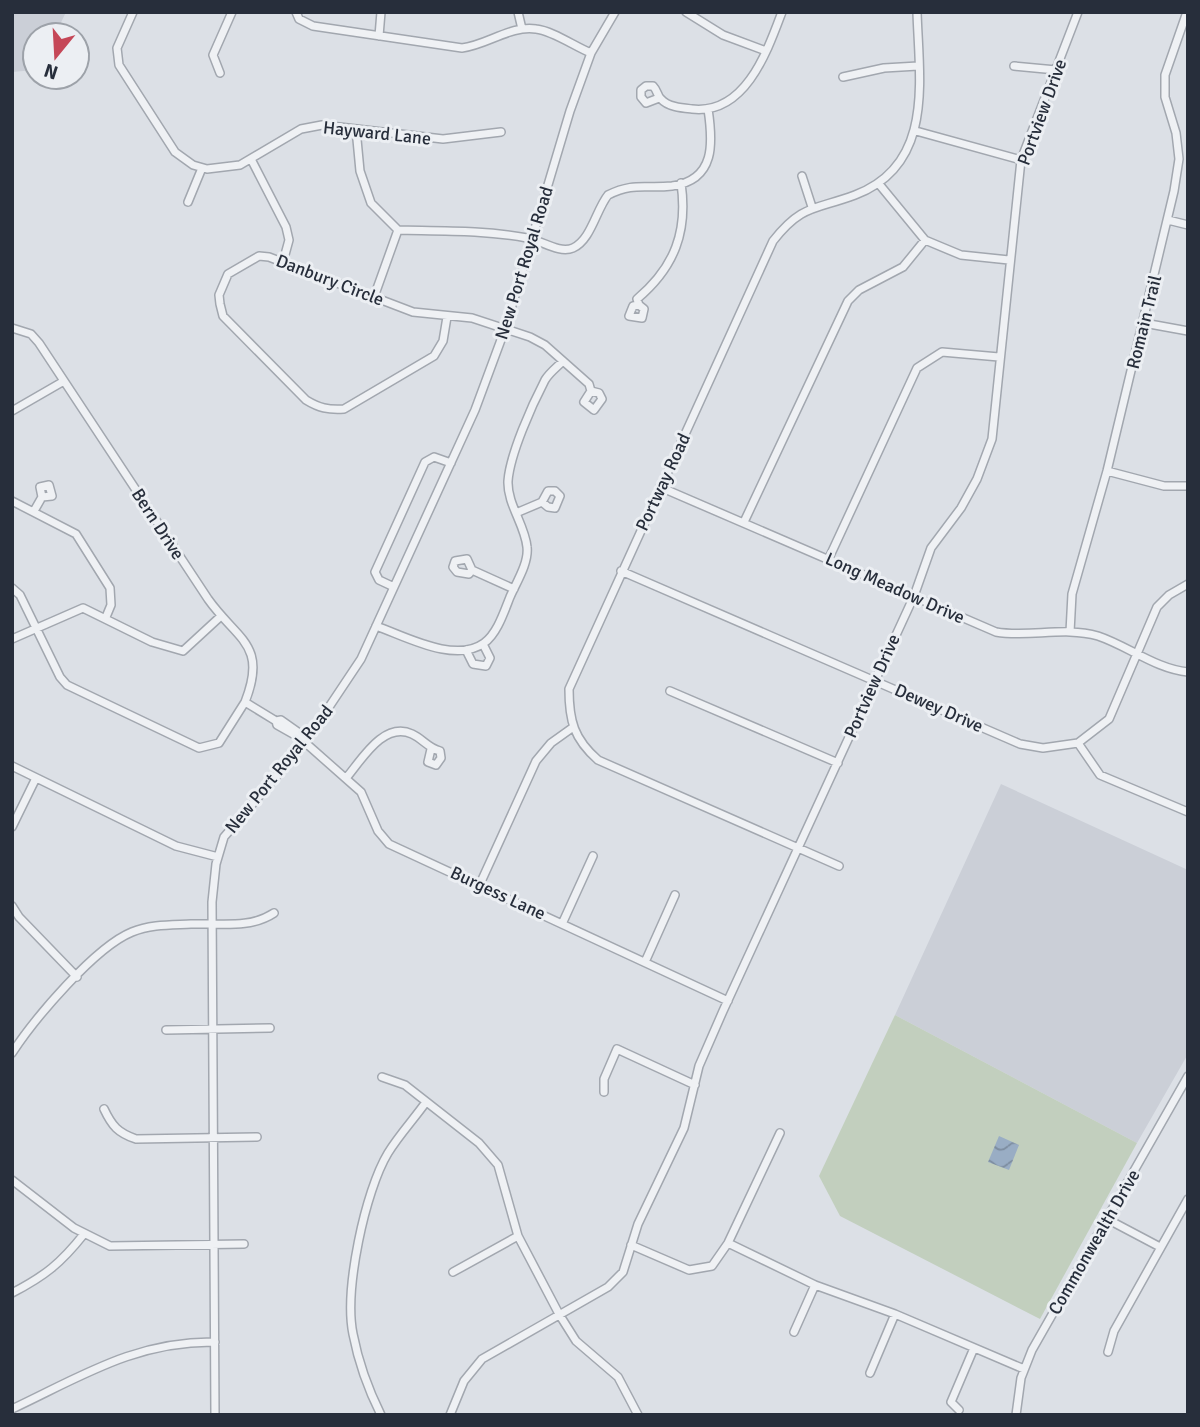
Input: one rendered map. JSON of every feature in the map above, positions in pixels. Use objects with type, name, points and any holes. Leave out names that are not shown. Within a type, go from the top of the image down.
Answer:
[{"type":"street","points":[[133,12],[117,48],[119,65],[175,152],[202,168],[188,202]]},
{"type":"street","points":[[220,73],[213,55],[232,12]]},
{"type":"street","points":[[296,12],[299,19],[313,26],[462,48],[477,46],[522,29],[538,29],[591,53]]},
{"type":"street","points":[[379,36],[381,12]]},
{"type":"street","points":[[518,12],[522,29]]},
{"type":"street","name":"New Port Royal Road","points":[[215,1415],[212,923],[218,857],[224,837],[239,816],[266,790],[361,659],[475,410],[505,329],[591,53],[615,12]]},
{"type":"street","points":[[685,12],[723,35],[766,51]]},
{"type":"street","points":[[659,98],[672,106],[708,108],[739,95],[766,51],[782,12]]},
{"type":"street","name":"Portway Road","points":[[572,728],[569,689],[574,673],[773,241],[787,223],[812,207],[855,195],[878,184],[902,158],[916,131],[920,103],[917,12]]},
{"type":"street","name":"Portview Drive","points":[[450,1415],[474,1366],[493,1351],[616,1280],[623,1272],[638,1224],[684,1128],[699,1066],[914,596],[931,548],[961,508],[977,479],[992,439],[1021,160],[1078,12]]},
{"type":"street","name":"Romain Trail","points":[[1070,632],[1072,594],[1107,471],[1168,220],[1179,159],[1176,132],[1165,97],[1166,75],[1187,12]]},
{"type":"street","points":[[843,77],[884,68],[918,66]]},
{"type":"street","points":[[1014,66],[1056,70]]},
{"type":"street","points":[[356,129],[360,171],[370,203],[398,230],[499,233],[532,239],[562,249],[573,248],[584,239],[608,195],[634,185],[681,183],[698,174],[708,163],[712,143],[708,108]]},
{"type":"street","name":"Hayward Lane","points":[[202,168],[223,169],[251,159],[301,129],[322,125],[443,139],[501,132]]},
{"type":"street","points":[[1176,132],[1188,130]]},
{"type":"street","points":[[916,131],[1021,160]]},
{"type":"street","points":[[251,159],[286,227],[289,240],[283,262]]},
{"type":"street","points":[[802,176],[812,207]]},
{"type":"street","points":[[639,305],[637,299],[659,274],[683,231],[685,210],[681,183]]},
{"type":"street","points":[[878,184],[925,240],[961,255],[1009,260]]},
{"type":"street","points":[[1168,220],[1188,225]]},
{"type":"street","points":[[374,297],[398,230]]},
{"type":"street","points":[[744,523],[848,301],[859,290],[903,267],[925,240]]},
{"type":"street","name":"Danbury Circle","points":[[447,317],[443,341],[434,356],[344,408],[319,408],[306,400],[223,316],[219,295],[228,274],[250,260],[259,256],[283,262],[413,312],[472,318],[545,345],[589,384],[591,391]]},
{"type":"street","points":[[1144,323],[1188,331]]},
{"type":"street","name":"Bern Drive","points":[[12,328],[31,334],[39,343],[221,616],[241,635],[255,665],[255,676],[245,702],[219,743],[210,748],[190,745],[67,685],[35,627]]},
{"type":"street","points":[[829,558],[917,368],[942,352],[999,357]]},
{"type":"street","points":[[376,626],[447,649],[466,650],[483,644],[498,625],[526,559],[527,547],[508,484],[510,467],[546,378],[563,361]]},
{"type":"street","points":[[12,411],[64,381]]},
{"type":"street","points":[[394,587],[379,579],[375,572],[425,462],[434,457],[451,463]]},
{"type":"street","points":[[1107,471],[1164,486],[1188,486]]},
{"type":"street","name":"Long Meadow Drive","points":[[660,487],[996,632],[1011,635],[1070,632],[1098,636],[1137,654],[1188,672]]},
{"type":"street","points":[[34,511],[42,497]]},
{"type":"street","points":[[12,501],[67,527],[82,542],[110,588],[111,605],[106,617]]},
{"type":"street","points":[[516,513],[542,502]]},
{"type":"street","points":[[471,570],[514,589]]},
{"type":"street","name":"Dewey Drive","points":[[621,572],[1020,744],[1043,748],[1078,743],[1109,719],[1157,607],[1169,595],[1188,584]]},
{"type":"street","points":[[12,588],[20,595],[35,627]]},
{"type":"street","points":[[12,639],[83,608],[152,642],[183,651],[221,616]]},
{"type":"street","points":[[466,650],[473,663],[486,666],[490,658],[483,644]]},
{"type":"street","points":[[670,691],[838,763]]},
{"type":"street","points":[[245,702],[303,740]]},
{"type":"street","points":[[480,884],[536,761],[551,743],[572,728],[582,746],[598,760],[839,866]]},
{"type":"street","points":[[347,777],[377,741],[394,732],[411,733],[431,749]]},
{"type":"street","name":"Burgess Lane","points":[[303,740],[361,792],[378,831],[389,844],[728,1001]]},
{"type":"street","points":[[1078,743],[1100,775],[1188,812]]},
{"type":"street","points":[[12,766],[176,846],[218,857]]},
{"type":"street","points":[[12,827],[36,778]]},
{"type":"street","points":[[562,923],[593,856]]},
{"type":"street","points":[[645,962],[675,895]]},
{"type":"street","points":[[12,906],[19,917],[78,977]]},
{"type":"street","points":[[12,1053],[16,1040],[32,1022],[113,942],[134,931],[158,926],[258,924],[274,913]]},
{"type":"street","points":[[166,1030],[270,1028]]},
{"type":"street","points":[[604,1092],[604,1079],[617,1049],[695,1085]]},
{"type":"street","name":"Commonwealth Drive","points":[[1016,1415],[1024,1368],[1188,1076]]},
{"type":"street","points":[[382,1077],[405,1085],[479,1143],[498,1165],[518,1236],[559,1314],[576,1341],[618,1377],[638,1415]]},
{"type":"street","points":[[381,1415],[353,1335],[352,1294],[366,1206],[373,1184],[388,1153],[426,1102]]},
{"type":"street","points":[[104,1109],[112,1126],[122,1134],[136,1139],[257,1137]]},
{"type":"street","points":[[631,1245],[696,1270],[718,1261],[780,1133]]},
{"type":"street","points":[[12,1180],[84,1234],[110,1246],[244,1244]]},
{"type":"street","points":[[1108,1352],[1114,1331],[1188,1199]]},
{"type":"street","points":[[1107,1219],[1160,1247]]},
{"type":"street","points":[[12,1293],[40,1279],[62,1262],[84,1234]]},
{"type":"street","points":[[453,1272],[518,1236]]},
{"type":"street","points":[[729,1243],[815,1285],[895,1314],[1024,1368]]},
{"type":"street","points":[[794,1332],[815,1285]]},
{"type":"street","points":[[870,1373],[895,1314]]},
{"type":"street","points":[[12,1409],[136,1351],[164,1344],[215,1342]]},
{"type":"street","points":[[959,1410],[951,1402],[974,1349]]},
{"type":"shaded area","points":[[12,12],[66,12],[62,21],[21,21],[21,71],[12,72]]},
{"type":"shaded area","points":[[1001,784],[1188,870],[1188,1054],[1137,1143],[895,1015]]},
{"type":"green space","points":[[895,1015],[1137,1143],[1040,1319],[840,1216],[819,1176]]},
{"type":"water","points":[[999,1136],[1019,1145],[1009,1170],[988,1162]]}]
